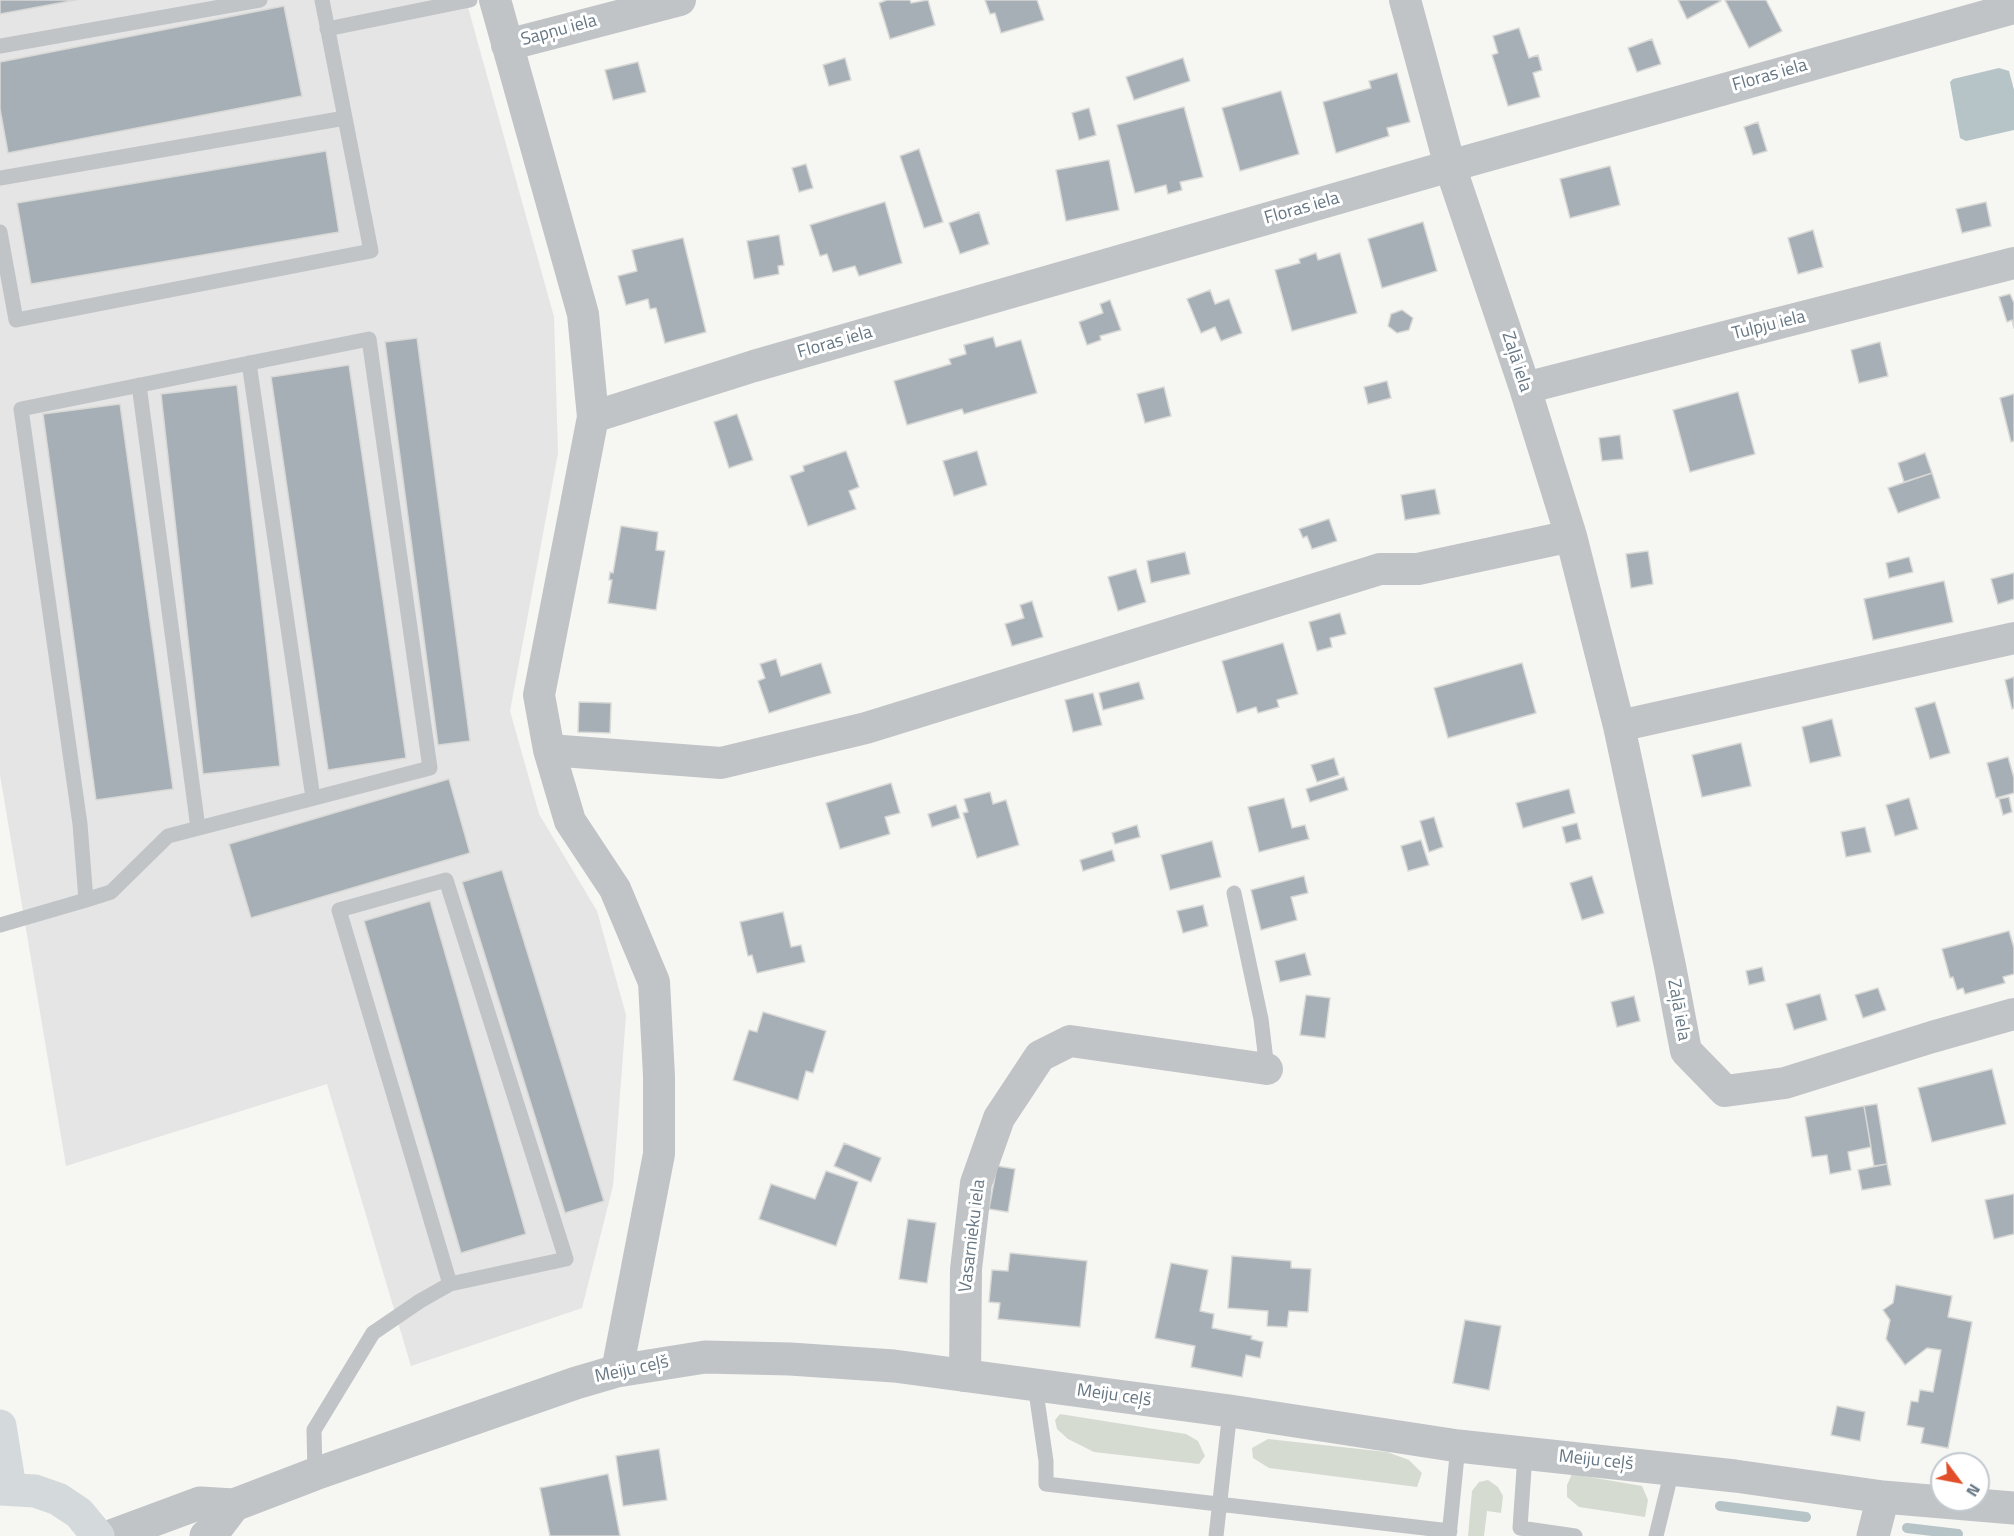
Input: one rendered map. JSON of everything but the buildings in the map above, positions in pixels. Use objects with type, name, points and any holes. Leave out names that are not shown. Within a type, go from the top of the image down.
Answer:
[{"type":"main road","points":[[0,1425],[5,1489],[35,1491],[58,1499],[79,1513],[98,1536]]},
{"type":"street","points":[[495,0],[583,314],[593,417],[539,694],[549,750],[570,821],[615,890],[654,982],[659,1076],[659,1154],[616,1371]]},
{"type":"street","name":"Sapņu iela","points":[[507,45],[680,0]]},
{"type":"street","name":"Zaļā iela","points":[[1405,0],[1450,166],[1525,388],[1571,536],[1619,726],[1686,1052],[1725,1091],[1785,1083],[2014,1014]]},
{"type":"street","name":"Floras iela","points":[[593,417],[754,366],[1450,166],[2014,8]]},
{"type":"street","name":"Tulpju iela","points":[[1525,388],[2014,263]]},
{"type":"street","points":[[549,750],[721,763],[866,728],[1380,569],[1418,569],[1571,536]]},
{"type":"street","points":[[1619,726],[2014,638]]},
{"type":"street","name":"Vasarnieku iela","points":[[965,1376],[966,1269],[976,1183],[999,1118],[1040,1056],[1070,1041],[1267,1069]]},
{"type":"street","name":"Meiju ceļš","points":[[111,1536],[200,1503],[234,1505],[315,1474],[576,1383],[616,1371],[705,1357],[790,1359],[894,1366],[1458,1446],[1736,1476],[1883,1497],[2014,1508]]},
{"type":"street","points":[[1873,1536],[1883,1497]]},
{"type":"street","points":[[207,1536],[212,1533],[234,1505]]},
{"type":"lane","points":[[0,46],[260,0]]},
{"type":"lane","points":[[0,232],[16,320],[371,251],[322,0]]},
{"type":"lane","points":[[327,29],[470,0]]},
{"type":"lane","points":[[0,178],[345,118]]},
{"type":"lane","points":[[0,925],[86,900],[111,892],[168,836],[430,768],[369,339],[21,409],[80,824],[86,900]]},
{"type":"lane","points":[[249,363],[313,798]]},
{"type":"lane","points":[[139,386],[198,828]]},
{"type":"lane","points":[[315,1474],[314,1430],[374,1333],[420,1301],[450,1284],[566,1259],[446,880],[339,910],[450,1284]]},
{"type":"lane","points":[[1234,893],[1261,1019],[1267,1069]]},
{"type":"lane","points":[[1035,1385],[1046,1461],[1046,1484],[1450,1534],[1458,1446]]},
{"type":"lane","points":[[1216,1536],[1230,1412]]},
{"type":"lane","points":[[1525,1454],[1520,1528],[1575,1536]]},
{"type":"lane","points":[[1656,1536],[1672,1470]]},
{"type":"shaded area","points":[[0,0],[466,0],[554,317],[558,453],[510,711],[539,814],[597,911],[626,1015],[613,1186],[582,1308],[411,1366],[327,1084],[66,1166],[0,775]]},
{"type":"shaded area","points":[[1999,68],[2009,71],[2014,90],[2014,130],[1966,141],[1960,138],[1950,82],[1953,79]]},
{"type":"shaded area","points":[[1060,1414],[1186,1434],[1198,1441],[1205,1456],[1199,1464],[1094,1452],[1068,1439],[1057,1429],[1055,1420]]},
{"type":"shaded area","points":[[1268,1439],[1387,1452],[1409,1460],[1422,1473],[1417,1487],[1269,1468],[1253,1458],[1252,1448]]},
{"type":"shaded area","points":[[1572,1474],[1642,1486],[1648,1500],[1645,1517],[1579,1507],[1567,1497],[1567,1485]]},
{"type":"shaded area","points":[[1488,1480],[1498,1487],[1503,1496],[1501,1513],[1487,1511],[1484,1536],[1468,1536],[1472,1491],[1479,1482]]},
{"type":"waterway","points":[[1720,1506],[1806,1517]]},
{"type":"waterway","points":[[1907,1528],[1958,1534]]}]
